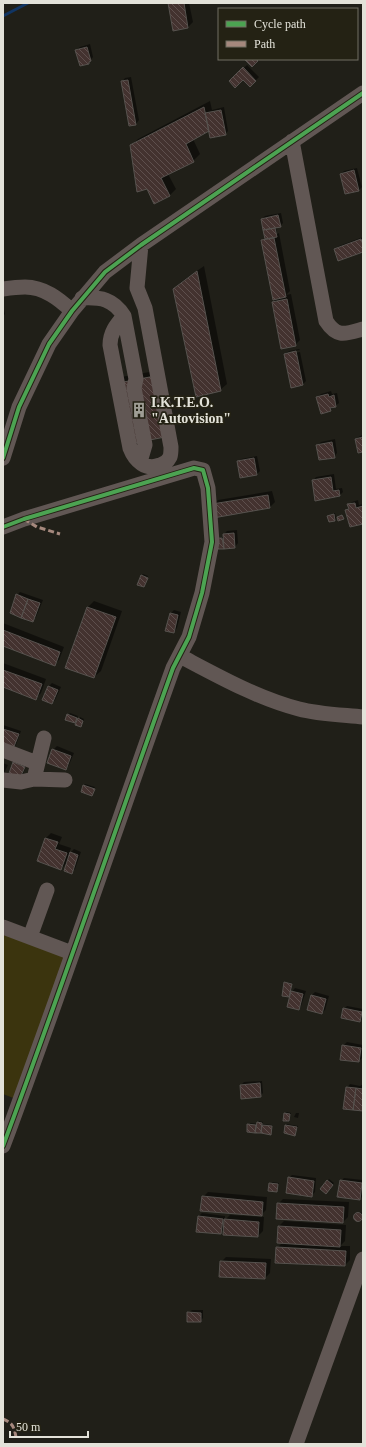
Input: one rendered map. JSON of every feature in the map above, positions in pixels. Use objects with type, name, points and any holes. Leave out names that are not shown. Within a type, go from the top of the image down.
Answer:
[{"type":"street","points":[[3,458],[19,407],[49,344],[82,298],[105,272],[141,245],[363,93]]},
{"type":"street","points":[[292,141],[326,321],[335,332],[346,333],[363,329]]},
{"type":"street","points":[[124,316],[111,334],[110,345],[130,448],[133,455],[144,466],[149,468],[165,463],[170,457],[171,447],[145,308],[137,288],[141,245]]},
{"type":"street","points":[[3,289],[26,287],[39,289],[59,299],[72,311]]},
{"type":"street","points":[[82,298],[106,300],[119,308],[124,316],[136,379],[134,388],[145,445],[140,462]]},
{"type":"street","points":[[131,351],[152,347]]},
{"type":"street","points":[[3,527],[24,519],[194,468],[203,470],[208,488],[212,542],[202,593],[189,637],[173,668],[72,953],[48,1026],[3,1146]]},
{"type":"street","points":[[180,656],[234,685],[276,702],[301,710],[363,717]]},
{"type":"street","points":[[34,779],[44,738]]},
{"type":"street","points":[[3,750],[38,763]]},
{"type":"street","points":[[3,780],[21,782],[34,779],[65,780]]},
{"type":"street","points":[[30,937],[47,890]]},
{"type":"street","points":[[3,927],[72,953]]},
{"type":"street","points":[[296,1444],[363,1259]]},
{"type":"shaded area","points":[[3,930],[69,954],[16,1099],[3,1094]]},
{"type":"building","points":[[168,3],[184,3],[188,28],[173,31]]},
{"type":"building","points":[[87,47],[91,61],[89,64],[80,66],[75,50]]},
{"type":"building","points":[[245,60],[258,61],[252,67]]},
{"type":"building","points":[[243,67],[256,81],[250,87],[243,80],[235,88],[229,81]]},
{"type":"building","points":[[128,80],[136,125],[129,126],[121,81]]},
{"type":"building","points":[[204,107],[209,131],[186,144],[194,162],[161,178],[170,196],[154,204],[147,189],[137,192],[130,145]]},
{"type":"building","points":[[221,110],[226,135],[210,138],[205,113]]},
{"type":"building","points":[[354,170],[359,191],[345,194],[340,174]]},
{"type":"building","points":[[278,215],[281,227],[263,230],[261,219]]},
{"type":"building","points":[[275,228],[277,237],[265,239],[263,230]]},
{"type":"building","points":[[274,238],[286,297],[273,300],[261,240]]},
{"type":"building","points":[[361,239],[363,252],[338,261],[334,249]]},
{"type":"building","points":[[197,271],[221,391],[196,397],[173,289]]},
{"type":"building","points":[[287,299],[296,346],[281,349],[272,302]]},
{"type":"building","points":[[296,351],[303,385],[291,388],[284,354]]},
{"type":"building","name":"I.Κ.Τ.Ε.Ο. \"Autovision\"","points":[[155,376],[165,437],[124,445],[113,384]]},
{"type":"building","points":[[328,394],[329,397],[334,395],[336,407],[330,408],[331,411],[321,414],[316,397]]},
{"type":"building","points":[[363,437],[363,452],[358,453],[355,439]]},
{"type":"building","points":[[332,442],[335,458],[319,460],[316,445]]},
{"type":"building","points":[[254,458],[257,475],[240,478],[237,461]]},
{"type":"building","points":[[331,477],[333,491],[339,490],[340,496],[315,501],[312,480]]},
{"type":"building","points":[[268,495],[270,508],[213,518],[212,504]]},
{"type":"building","points":[[355,503],[356,508],[363,506],[363,524],[350,527],[345,510],[349,509],[347,504]]},
{"type":"building","points":[[334,514],[335,521],[329,522],[327,516]]},
{"type":"building","points":[[342,515],[344,519],[338,521],[337,517]]},
{"type":"building","points":[[234,533],[235,548],[224,549],[223,534]]},
{"type":"building","points":[[215,538],[222,538],[224,549],[215,549]]},
{"type":"building","points":[[141,575],[148,578],[144,587],[137,585]]},
{"type":"building","points":[[16,594],[28,599],[21,618],[10,613]]},
{"type":"building","points":[[28,599],[40,603],[33,622],[21,618]]},
{"type":"building","points":[[87,607],[116,617],[94,678],[65,668]]},
{"type":"building","points":[[170,613],[178,615],[174,633],[165,631]]},
{"type":"building","points":[[3,630],[60,652],[55,666],[3,646]]},
{"type":"building","points":[[3,670],[42,684],[36,700],[3,687]]},
{"type":"building","points":[[48,686],[58,690],[52,704],[42,700]]},
{"type":"building","points":[[67,714],[77,718],[75,723],[65,720]]},
{"type":"building","points":[[78,718],[83,721],[81,727],[75,725]]},
{"type":"building","points":[[3,729],[19,734],[13,749],[3,746]]},
{"type":"building","points":[[52,749],[71,756],[66,770],[47,763]]},
{"type":"building","points":[[13,762],[25,767],[19,780],[8,776]]},
{"type":"building","points":[[83,785],[95,789],[92,796],[81,792]]},
{"type":"building","points":[[45,838],[58,842],[55,849],[67,853],[61,870],[37,861]]},
{"type":"building","points":[[70,852],[78,855],[72,874],[64,871]]},
{"type":"building","points":[[284,982],[292,984],[289,997],[282,996]]},
{"type":"building","points":[[291,991],[303,994],[299,1010],[287,1007]]},
{"type":"building","points":[[311,995],[326,999],[322,1014],[307,1010]]},
{"type":"building","points":[[343,1008],[362,1012],[360,1022],[341,1018]]},
{"type":"building","points":[[342,1045],[361,1048],[359,1062],[340,1060]]},
{"type":"building","points":[[260,1083],[261,1097],[241,1099],[240,1085]]},
{"type":"building","points":[[346,1087],[356,1088],[353,1110],[343,1109]]},
{"type":"building","points":[[356,1088],[363,1089],[363,1111],[353,1110]]},
{"type":"building","points":[[284,1113],[290,1114],[289,1121],[283,1121]]},
{"type":"building","points":[[257,1122],[262,1123],[261,1133],[255,1133]]},
{"type":"building","points":[[247,1124],[256,1125],[255,1133],[247,1132]]},
{"type":"building","points":[[262,1125],[272,1126],[271,1135],[261,1133]]},
{"type":"building","points":[[285,1125],[297,1127],[295,1136],[284,1133]]},
{"type":"building","points":[[288,1177],[314,1181],[312,1197],[286,1193]]},
{"type":"building","points":[[327,1180],[333,1185],[326,1194],[320,1189]]},
{"type":"building","points":[[340,1180],[362,1183],[360,1200],[337,1197]]},
{"type":"building","points":[[269,1183],[278,1184],[277,1192],[268,1191]]},
{"type":"building","points":[[202,1196],[263,1202],[262,1216],[200,1211]]},
{"type":"building","points":[[277,1203],[344,1207],[343,1223],[276,1219]]},
{"type":"building","points":[[356,1213],[360,1213],[362,1217],[360,1221],[356,1221],[354,1219],[354,1215]]},
{"type":"building","points":[[198,1216],[223,1219],[221,1234],[196,1232]]},
{"type":"building","points":[[224,1219],[259,1222],[258,1237],[223,1235]]},
{"type":"building","points":[[278,1226],[341,1230],[340,1247],[277,1243]]},
{"type":"building","points":[[276,1247],[346,1251],[345,1266],[275,1263]]},
{"type":"building","points":[[220,1261],[266,1263],[265,1279],[219,1277]]},
{"type":"building","points":[[187,1312],[201,1313],[201,1322],[187,1322]]},
{"type":"waterway","points":[[3,16],[28,3]]},
{"type":"marked path","points":[[24,519],[37,527],[60,534]]},
{"type":"marked path","points":[[3,1419],[9,1422],[12,1426],[16,1437]]},
{"type":"cycle path","points":[[3,458],[19,407],[49,344],[72,311],[105,272],[141,245],[363,93]]},
{"type":"cycle path","points":[[3,527],[24,519],[194,468],[203,470],[208,488],[212,542],[202,593],[189,637],[173,668],[3,1146]]},
{"type":"place","name":"I.Κ.Τ.Ε.Ο. \"Autovision\"","points":[[139,410]]}]
